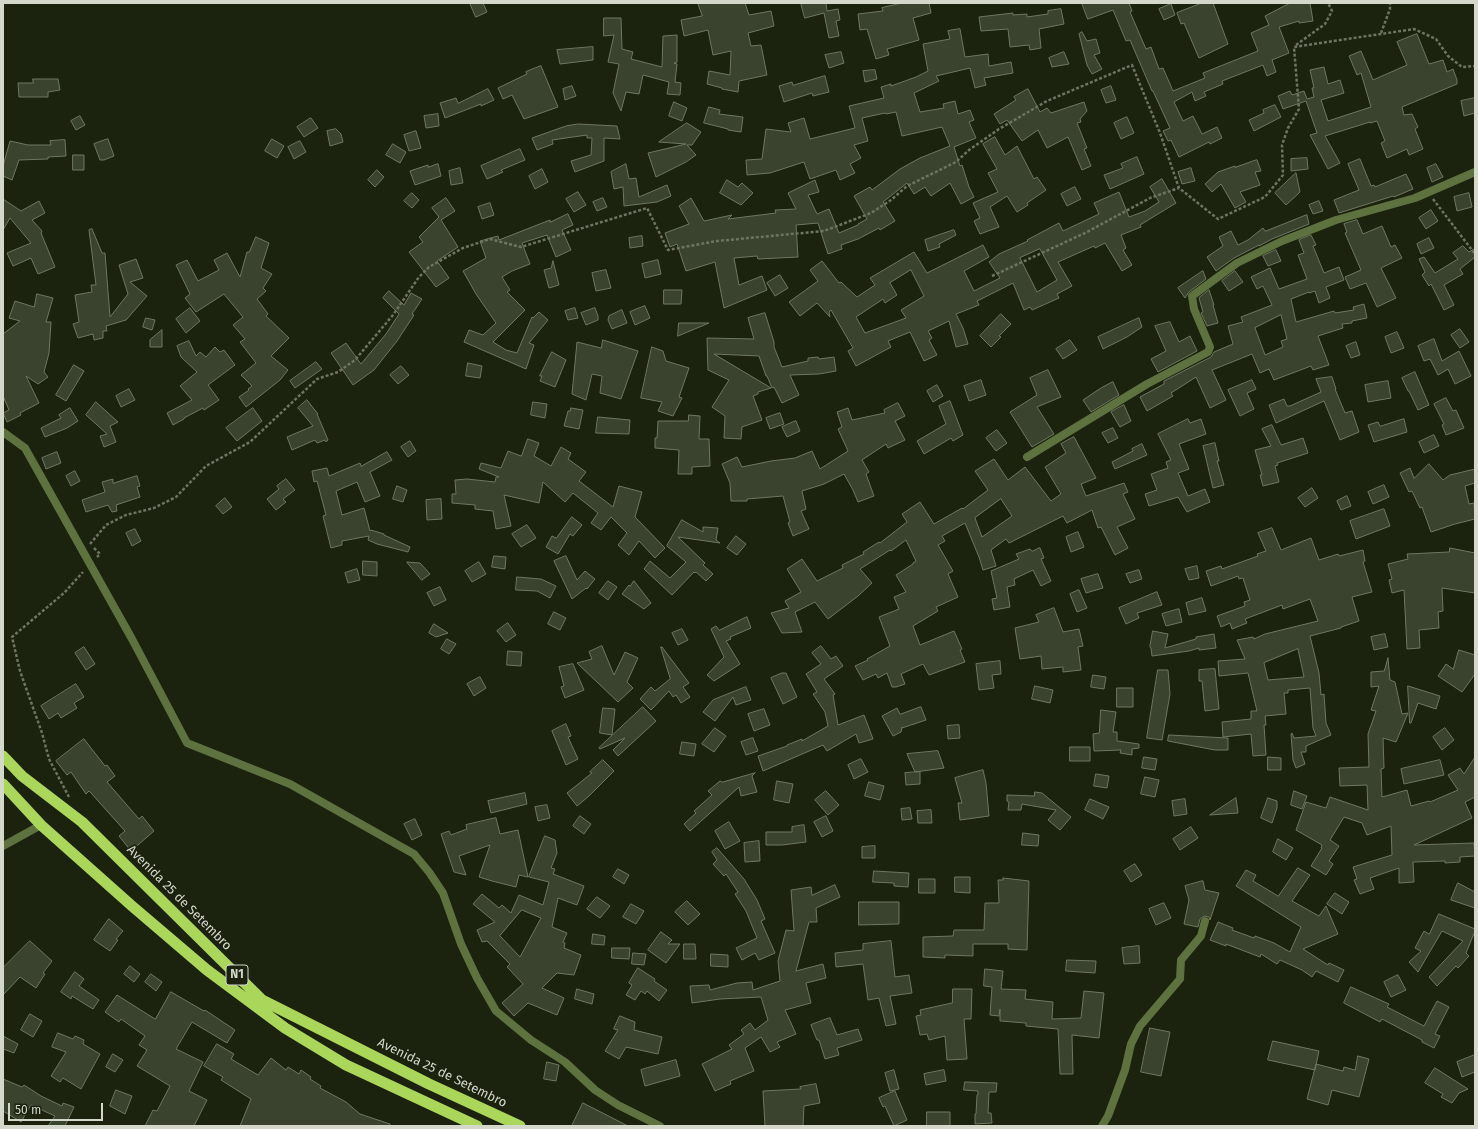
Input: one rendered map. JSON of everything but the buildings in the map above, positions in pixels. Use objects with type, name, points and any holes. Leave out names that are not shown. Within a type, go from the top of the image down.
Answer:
[{"type":"highway","name":"Avenida 25 de Setembro","points":[[3,756],[22,776],[82,822],[262,1000],[429,1084],[520,1126]]},
{"type":"highway","name":"N1","points":[[3,784],[41,825],[132,906],[207,970],[285,1028],[346,1065],[457,1122],[477,1126]]},
{"type":"street","points":[[1027,457],[1147,384],[1208,352],[1210,347],[1194,309],[1192,296],[1237,263],[1282,241],[1336,220],[1415,198],[1475,172]]},
{"type":"street","points":[[3,432],[25,448],[132,639],[187,743],[290,784],[414,854],[429,872],[443,893],[474,971],[496,1011],[531,1040],[565,1062],[595,1090],[618,1105],[660,1126]]},
{"type":"street","points":[[3,846],[41,825]]},
{"type":"street","points":[[1102,1126],[1108,1116],[1125,1070],[1131,1044],[1140,1026],[1180,979],[1181,960],[1201,936],[1205,921]]},
{"type":"path","points":[[1294,47],[1325,24],[1332,11],[1328,3]]},
{"type":"path","points":[[1381,33],[1390,9],[1390,3]]},
{"type":"path","points":[[1294,47],[1414,29],[1436,39],[1448,56],[1462,67],[1475,66]]},
{"type":"path","points":[[95,559],[100,554],[90,544],[106,525],[126,515],[154,508],[176,497],[206,466],[250,442],[317,379],[338,372],[355,360],[393,315],[419,277],[429,267],[463,248],[490,239],[521,247],[648,208],[668,250],[717,241],[824,232],[871,213],[891,200],[907,186],[956,162],[969,150],[999,129],[1047,101],[1132,65],[1160,133],[1179,188],[1218,219],[1265,197],[1283,176],[1282,144],[1288,128],[1299,109],[1294,47]]},
{"type":"path","points":[[992,276],[1085,233],[1150,198],[1179,188]]},
{"type":"path","points":[[1428,192],[1475,254]]},
{"type":"path","points":[[71,801],[50,759],[20,671],[12,637],[64,593],[85,571]]}]
